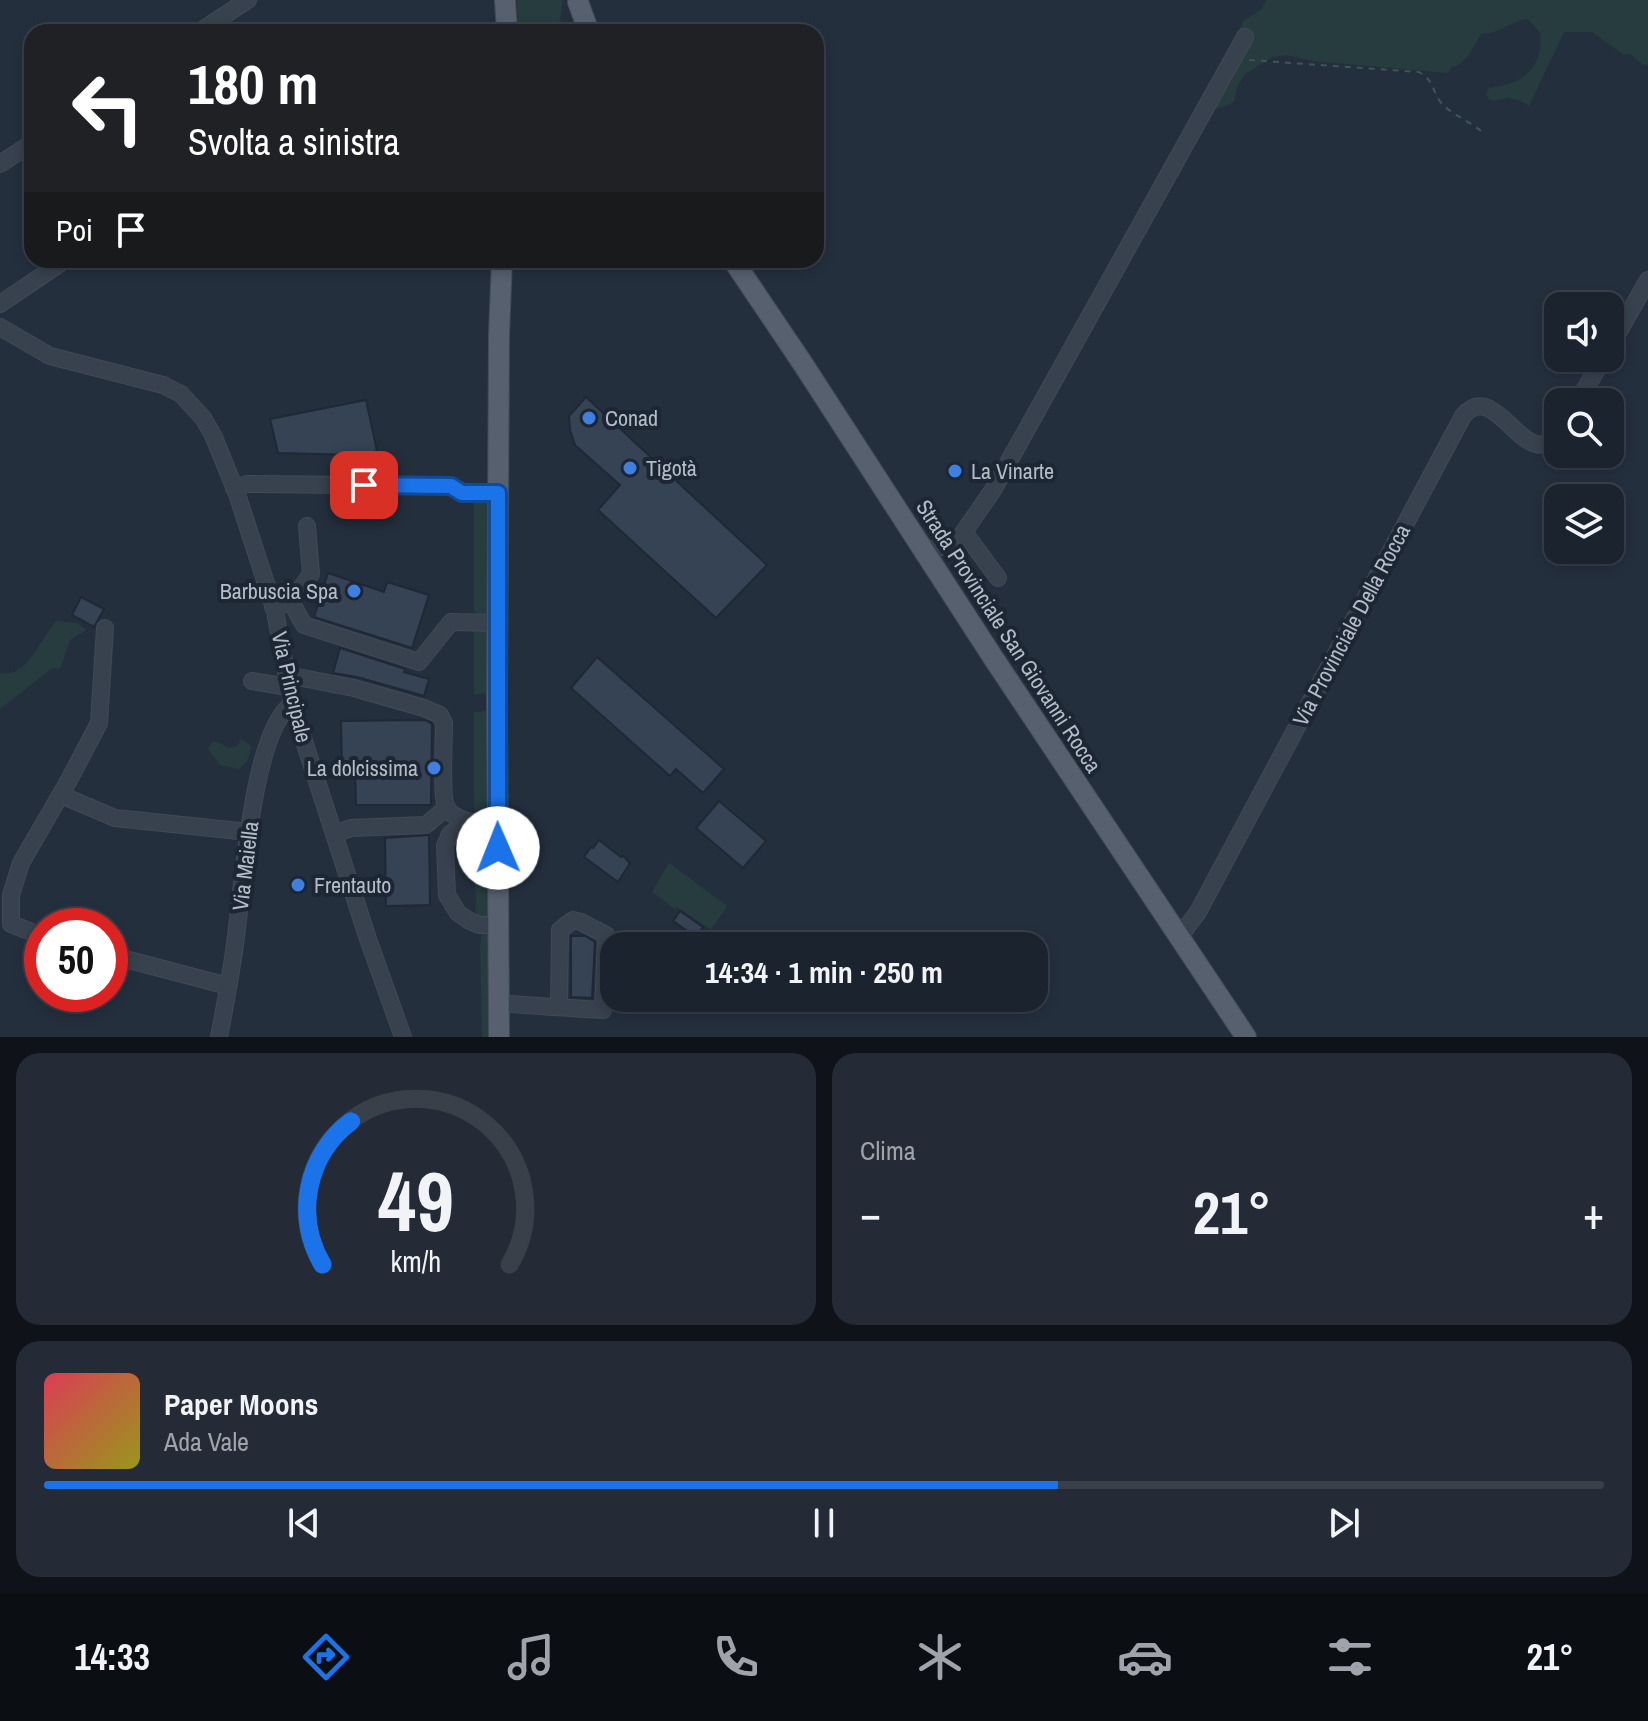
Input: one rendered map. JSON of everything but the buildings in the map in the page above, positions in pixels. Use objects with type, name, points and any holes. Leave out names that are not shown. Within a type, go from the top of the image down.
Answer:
[{"type":"main road","points":[[505,0],[506,24]]},
{"type":"main road","points":[[576,24],[578,1]]},
{"type":"main road","points":[[578,1],[586,24]]},
{"type":"main road","points":[[499,1037],[498,493],[502,268]]},
{"type":"main road","name":"Strada Provinciale San Giovanni Rocca","points":[[738,268],[1246,1037]]},
{"type":"street","points":[[211,24],[248,0]]},
{"type":"street","points":[[924,551],[949,545],[964,532],[993,490],[1245,37]]},
{"type":"street","points":[[0,164],[24,148]]},
{"type":"street","points":[[0,304],[53,268]]},
{"type":"street","points":[[1624,322],[1648,280]]},
{"type":"street","name":"Via Principale","points":[[0,327],[50,356],[148,380],[181,394],[203,418],[213,435],[273,607],[292,704],[403,1037]]},
{"type":"street","name":"Via Provinciale Della Rocca","points":[[1180,936],[1198,912],[1463,416],[1469,408],[1487,407],[1526,438],[1538,445],[1544,444]]},
{"type":"street","points":[[234,488],[247,484],[451,486],[462,493],[498,493]]},
{"type":"street","points":[[273,607],[291,602],[311,574],[307,526]]},
{"type":"street","points":[[964,532],[998,578]]},
{"type":"street","points":[[291,602],[304,625],[419,662],[451,622],[498,623]]},
{"type":"street","points":[[24,929],[11,924],[11,895],[21,863],[99,723],[105,628]]},
{"type":"street","points":[[252,681],[354,688],[440,715],[444,723],[446,808],[454,815],[474,822],[498,823]]},
{"type":"street","name":"Via Maiella","points":[[219,1037],[234,957],[251,811],[271,735],[286,708],[292,704]]},
{"type":"street","points":[[61,795],[115,818],[249,832]]},
{"type":"street","points":[[334,834],[351,828],[426,825],[446,808]]},
{"type":"street","points":[[474,822],[450,834],[445,846],[447,895],[458,913],[468,920],[479,925],[499,925]]},
{"type":"street","points":[[499,1003],[603,1010],[606,935],[573,920],[560,930],[559,1007]]},
{"type":"street","points":[[128,960],[228,986]]},
{"type":"path","points":[[1230,64],[1252,59],[1419,72],[1428,77],[1439,101],[1481,131]]},
{"type":"green space","points":[[517,0],[563,0],[559,24],[518,24]]},
{"type":"green space","points":[[1266,0],[1648,0],[1648,65],[1630,54],[1623,54],[1592,32],[1564,32],[1529,106],[1510,98],[1490,100],[1486,95],[1488,89],[1522,78],[1536,62],[1540,33],[1528,19],[1481,34],[1465,59],[1448,73],[1312,61],[1287,55],[1273,57],[1245,74],[1237,87],[1234,102],[1220,108],[1210,108],[1203,96],[1244,20],[1262,9]]},
{"type":"green space","points":[[474,500],[488,500],[488,615],[474,611]]},
{"type":"green space","points":[[56,621],[77,623],[86,630],[70,640],[60,669],[52,668],[0,709],[0,673],[10,673],[26,664]]},
{"type":"green space","points":[[485,630],[488,633],[488,693],[474,695],[474,631]]},
{"type":"green space","points":[[489,711],[488,810],[474,811],[474,712]]},
{"type":"green space","points":[[242,739],[251,746],[248,759],[239,769],[220,765],[208,749],[212,742],[229,748],[237,746]]},
{"type":"green space","points":[[474,835],[491,835],[489,916],[476,919]]},
{"type":"green space","points":[[669,863],[727,906],[711,930],[652,892]]},
{"type":"green space","points":[[482,932],[490,934],[491,1037],[482,1037]]},
{"type":"place","name":"Conad","points":[[589,418]]},
{"type":"place","name":"Tigotà","points":[[630,468]]},
{"type":"place","name":"La Vinarte","points":[[955,471]]},
{"type":"place","name":"Barbuscia Spa","points":[[354,591]]},
{"type":"place","name":"La dolcissima","points":[[434,768]]},
{"type":"place","name":"Frentauto","points":[[298,885]]},
{"type":"route","points":[[364,485],[451,486],[462,493],[498,493],[498,848]]}]
